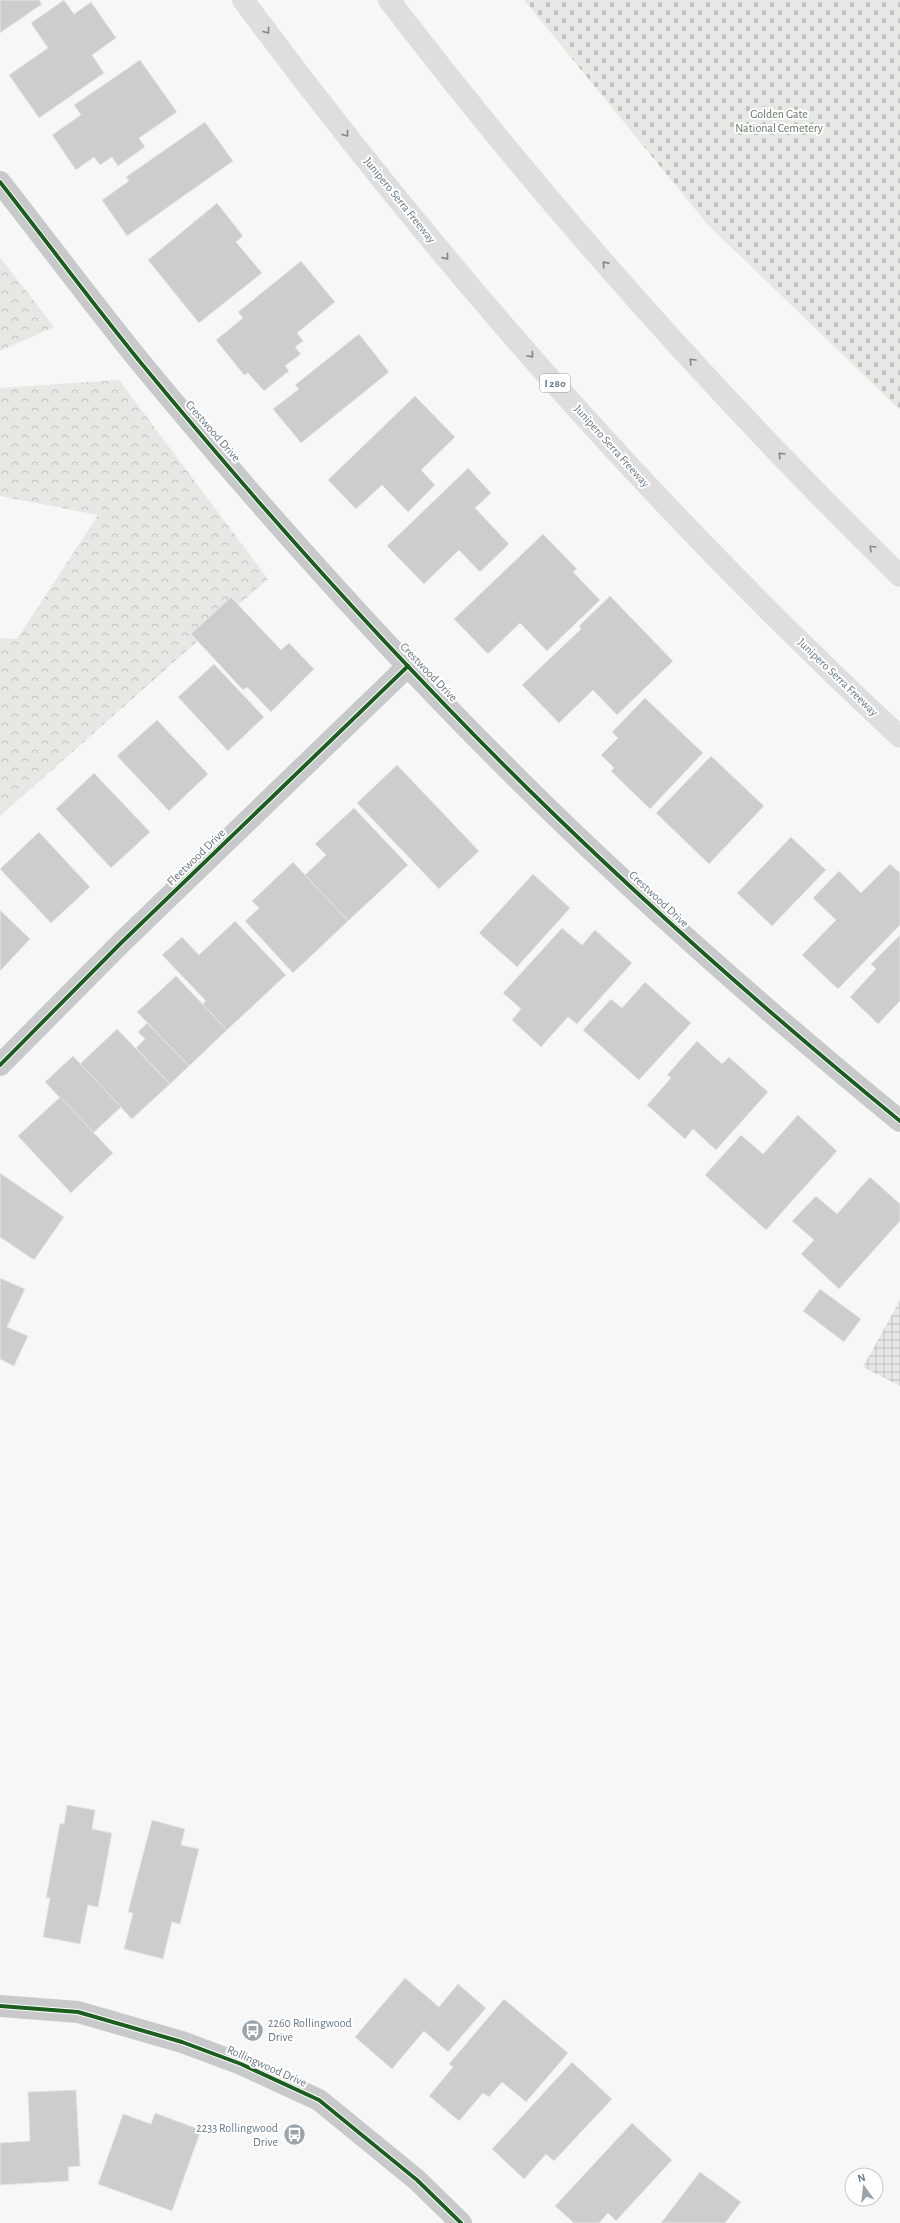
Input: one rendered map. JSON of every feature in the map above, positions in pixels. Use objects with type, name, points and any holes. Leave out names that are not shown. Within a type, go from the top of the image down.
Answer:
[{"type":"highway","name":"Junipero Serra Freeway","points":[[243,0],[370,164],[457,271],[551,379],[703,542],[778,619],[900,737]]},
{"type":"highway","points":[[389,0],[490,128],[600,259],[760,433],[900,576]]},
{"type":"street","name":"Crestwood Drive","points":[[0,182],[141,362],[271,514],[408,666],[528,789],[658,913],[799,1038],[900,1121]]},
{"type":"street","name":"Fleetwood Drive","points":[[0,1065],[127,937],[408,666]]},
{"type":"street","name":"Rollingwood Drive","points":[[0,2006],[78,2012],[182,2042],[241,2064],[320,2100],[417,2180],[461,2223]]},
{"type":"shaded area","points":[[900,1300],[900,1386],[863,1367]]},
{"type":"green space","name":"Golden Gate National Cemetery","points":[[524,0],[900,0],[900,410],[708,225]]},
{"type":"green space","points":[[0,257],[54,327],[0,351]]},
{"type":"green space","points":[[119,380],[268,579],[0,816],[0,638],[17,639],[98,515],[0,496],[0,388]]},
{"type":"building","points":[[0,0],[39,0],[42,4],[0,33]]},
{"type":"building","points":[[64,0],[74,14],[91,2],[116,38],[92,55],[104,73],[39,118],[9,75],[48,48],[31,23]]},
{"type":"building","points":[[140,60],[177,112],[139,138],[145,147],[118,166],[112,157],[100,165],[94,157],[76,170],[52,135],[81,115],[74,105]]},
{"type":"building","points":[[205,122],[233,161],[127,236],[102,200],[129,181],[126,177]]},
{"type":"building","points":[[217,203],[243,236],[236,242],[262,273],[199,323],[148,260]]},
{"type":"building","points":[[301,261],[335,302],[297,333],[303,341],[295,347],[301,354],[285,366],[289,371],[264,391],[248,373],[244,375],[216,340],[243,318],[238,312]]},
{"type":"building","points":[[359,334],[389,372],[301,443],[273,409],[299,389],[295,385]]},
{"type":"building","points":[[415,396],[455,437],[421,470],[435,485],[408,512],[382,485],[356,509],[328,480]]},
{"type":"building","points":[[468,468],[491,493],[475,508],[509,544],[480,572],[459,550],[424,584],[387,546]]},
{"type":"building","points":[[543,534],[577,569],[573,572],[600,600],[547,651],[520,623],[488,654],[454,619]]},
{"type":"building","points":[[610,596],[673,661],[617,715],[593,690],[559,723],[522,685],[581,629],[579,626]]},
{"type":"building","points":[[231,597],[281,650],[289,643],[314,669],[271,712],[247,687],[243,690],[191,634]]},
{"type":"building","points":[[214,664],[264,717],[228,751],[178,697]]},
{"type":"building","points":[[645,698],[703,753],[650,809],[611,771],[614,768],[601,755],[618,738],[612,732]]},
{"type":"building","points":[[157,720],[208,774],[169,811],[117,756]]},
{"type":"building","points":[[711,756],[764,806],[709,864],[656,813]]},
{"type":"building","points":[[397,765],[479,851],[439,889],[357,803]]},
{"type":"building","points":[[94,773],[150,832],[111,868],[56,809]]},
{"type":"building","points":[[354,808],[408,865],[348,921],[305,875],[326,855],[315,844]]},
{"type":"building","points":[[39,832],[90,887],[51,923],[0,869]]},
{"type":"building","points":[[791,837],[826,870],[772,926],[737,893]]},
{"type":"building","points":[[293,862],[348,921],[293,973],[245,921],[259,908],[252,901]]},
{"type":"building","points":[[890,864],[900,873],[900,925],[838,989],[802,955],[836,920],[813,898],[839,871],[861,893]]},
{"type":"building","points":[[533,874],[570,908],[517,967],[479,933]]},
{"type":"building","points":[[0,910],[30,939],[0,971]]},
{"type":"building","points":[[235,921],[286,975],[227,1030],[202,1004],[206,1001],[162,955],[182,937],[199,955]]},
{"type":"building","points":[[562,928],[582,945],[595,930],[632,963],[577,1024],[568,1017],[541,1047],[512,1020],[521,1009],[503,993]]},
{"type":"building","points":[[900,935],[900,1001],[878,1024],[850,997],[876,969],[871,964]]},
{"type":"building","points":[[176,976],[227,1030],[189,1066],[137,1012]]},
{"type":"building","points":[[645,982],[691,1023],[639,1080],[583,1030],[611,999],[622,1008]]},
{"type":"building","points":[[147,1023],[189,1066],[170,1084],[136,1048],[145,1039],[138,1032]]},
{"type":"building","points":[[117,1029],[170,1084],[132,1119],[80,1064]]},
{"type":"building","points":[[697,1041],[722,1064],[729,1057],[768,1092],[716,1150],[693,1129],[685,1139],[647,1105],[671,1078],[667,1075]]},
{"type":"building","points":[[73,1056],[121,1107],[93,1133],[45,1082]]},
{"type":"building","points":[[60,1097],[113,1153],[71,1193],[18,1136]]},
{"type":"building","points":[[798,1115],[837,1151],[766,1230],[705,1175],[741,1135],[763,1154]]},
{"type":"building","points":[[0,1173],[64,1217],[34,1260],[0,1237]]},
{"type":"building","points":[[870,1177],[900,1204],[900,1221],[839,1289],[801,1254],[814,1240],[792,1221],[816,1196],[837,1214]]},
{"type":"building","points":[[0,1278],[25,1289],[7,1327],[28,1336],[14,1366],[0,1359]]},
{"type":"building","points":[[820,1289],[861,1319],[844,1342],[803,1311]]},
{"type":"building","points":[[67,1805],[95,1810],[92,1829],[112,1833],[98,1907],[88,1905],[80,1944],[43,1937],[50,1898],[46,1898],[60,1823],[64,1824]]},
{"type":"building","points":[[152,1820],[185,1829],[181,1845],[199,1849],[180,1924],[172,1922],[163,1959],[124,1949],[133,1913],[128,1912]]},
{"type":"building","points":[[405,1978],[439,2007],[458,1984],[486,2008],[448,2052],[424,2031],[392,2069],[355,2037]]},
{"type":"building","points":[[504,1999],[568,2053],[526,2102],[502,2082],[489,2097],[483,2093],[459,2121],[429,2096],[453,2067],[449,2064]]},
{"type":"building","points":[[572,2062],[612,2099],[554,2161],[546,2154],[524,2179],[492,2149]]},
{"type":"building","points":[[76,2090],[80,2166],[68,2167],[69,2181],[0,2185],[0,2143],[30,2141],[28,2092]]},
{"type":"building","points":[[155,2113],[201,2130],[172,2211],[98,2184],[123,2114],[151,2124]]},
{"type":"building","points":[[632,2123],[672,2160],[616,2221],[608,2213],[599,2223],[574,2223],[555,2206]]},
{"type":"building","points":[[700,2172],[741,2202],[725,2223],[661,2223]]},
{"type":"cycle path","points":[[0,182],[141,363],[281,528],[378,635],[529,790],[664,918],[757,1001],[900,1121]]},
{"type":"cycle path","points":[[0,1065],[122,942],[408,666]]},
{"type":"cycle path","points":[[0,2006],[78,2012],[182,2042],[241,2064],[319,2100],[417,2180],[461,2223]]},
{"type":"place","name":"2260 Rollingwood Drive","points":[[252,2030]]},
{"type":"place","name":"2233 Rollingwood Drive","points":[[294,2135]]}]
